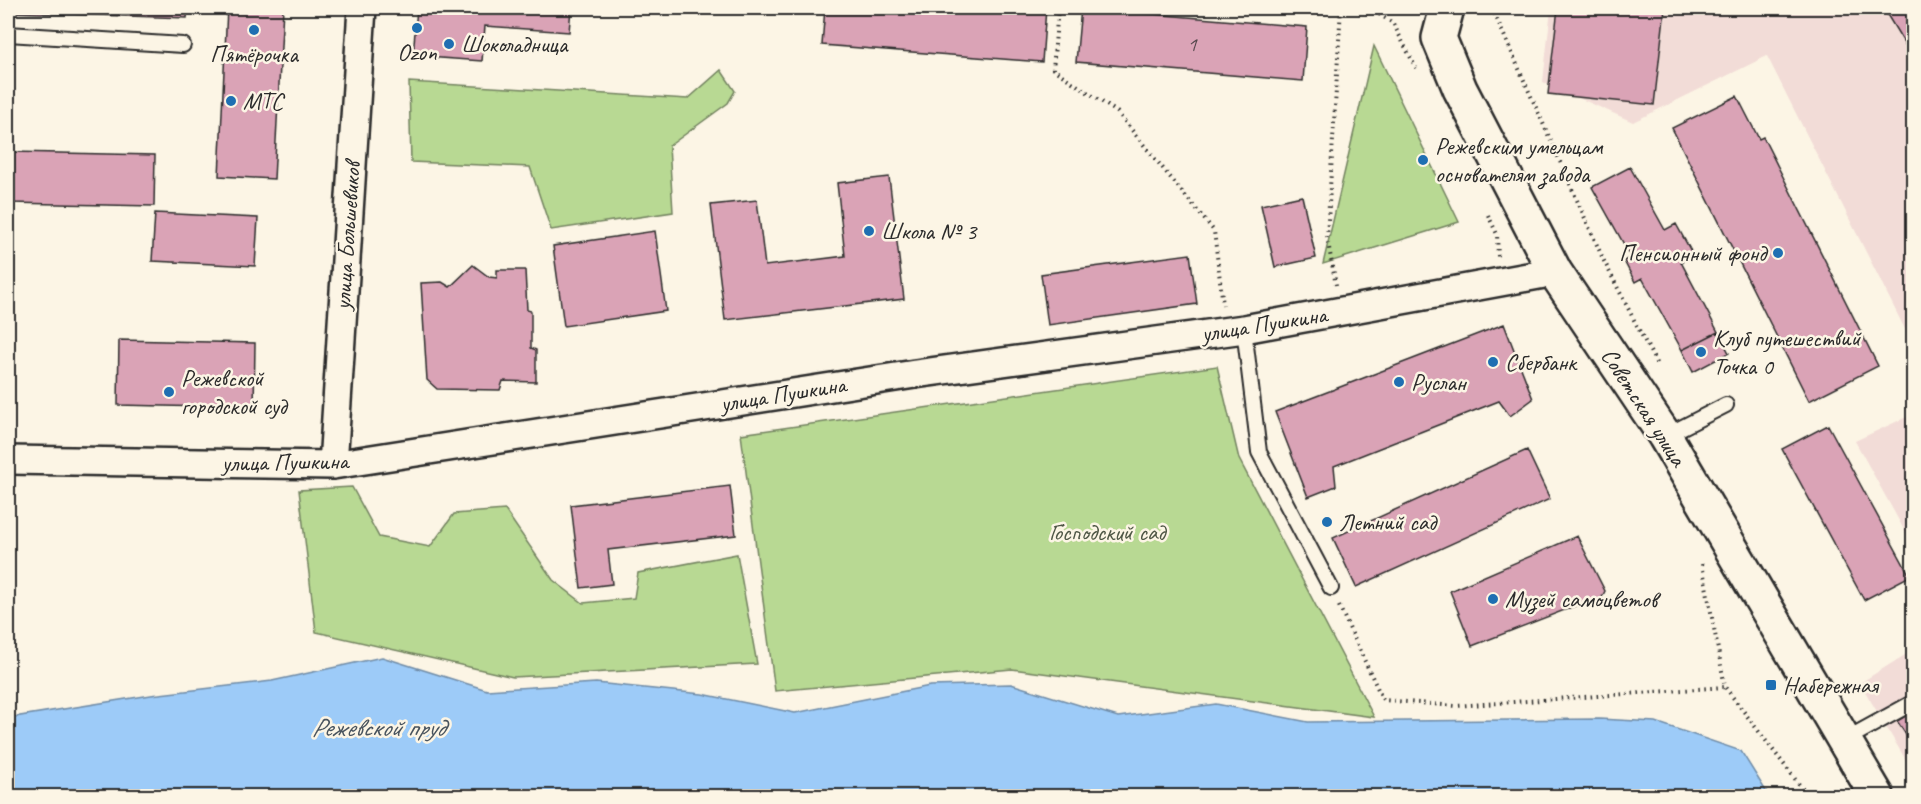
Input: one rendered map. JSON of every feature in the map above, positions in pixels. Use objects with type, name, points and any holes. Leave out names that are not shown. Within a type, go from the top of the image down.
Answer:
[{"type":"main road","name":"Советская улица","points":[[1448,8],[1439,38],[1460,89],[1555,272],[1665,436],[1877,796]]},
{"type":"street","name":"улица Большевиков","points":[[333,465],[362,8]]},
{"type":"street","name":"улица Пушкина","points":[[8,460],[333,465],[1555,272]]},
{"type":"lane","points":[[8,34],[183,45]]},
{"type":"lane","points":[[1234,322],[1259,452],[1331,588]]},
{"type":"lane","points":[[1665,436],[1726,405]]},
{"type":"lane","points":[[1843,741],[1914,702]]},
{"type":"path","points":[[1058,8],[1053,69],[1117,112],[1214,231],[1234,322]]},
{"type":"path","points":[[1336,288],[1327,237],[1341,8]]},
{"type":"path","points":[[1369,8],[1394,23],[1419,76]]},
{"type":"path","points":[[1487,213],[1497,234],[1498,258],[1521,279]]},
{"type":"path","points":[[1486,260],[1498,258]]},
{"type":"path","points":[[1327,290],[1348,286]]},
{"type":"path","points":[[1701,556],[1725,687],[1809,796]]},
{"type":"path","points":[[1331,588],[1383,700],[1456,706],[1725,687]]},
{"type":"shaded area","points":[[1551,8],[1913,8],[1913,345],[1767,56],[1633,122],[1543,82]]},
{"type":"shaded area","points":[[1913,414],[1913,546],[1855,441]]},
{"type":"shaded area","points":[[1913,650],[1913,772],[1860,683]]},
{"type":"green space","points":[[1374,46],[1459,222],[1323,264]]},
{"type":"green space","points":[[721,70],[735,91],[728,103],[669,146],[673,212],[551,230],[530,167],[411,162],[409,82],[688,99]]},
{"type":"green space","name":"Господский сад","points":[[1217,366],[1239,459],[1374,717],[1012,669],[775,691],[741,434]]},
{"type":"green space","points":[[352,487],[379,537],[430,547],[454,514],[505,510],[553,580],[583,603],[634,598],[638,573],[737,554],[757,664],[513,677],[316,632],[299,490]]},
{"type":"water","name":"Режевской пруд","points":[[382,657],[487,690],[596,683],[702,694],[795,713],[930,686],[1011,684],[1118,717],[1216,704],[1308,722],[1599,719],[1656,722],[1741,751],[1769,796],[8,796],[8,718],[151,695],[272,681]]},
{"type":"building","points":[[8,8],[188,8],[187,18],[8,12]]},
{"type":"building","points":[[227,8],[283,8],[274,179],[219,176]]},
{"type":"building","name":"Шоколадница","points":[[417,8],[571,8],[569,32],[485,26],[482,61],[413,56]]},
{"type":"building","points":[[825,8],[1046,8],[1042,62],[822,45]]},
{"type":"building","points":[[1081,8],[1307,27],[1303,81],[1076,62]]},
{"type":"building","points":[[1558,8],[1665,8],[1654,105],[1548,94]]},
{"type":"building","points":[[1883,8],[1914,8],[1914,59]]},
{"type":"building","name":"Пенсионный фонд","points":[[1737,96],[1759,139],[1763,137],[1878,366],[1809,401],[1672,128]]},
{"type":"building","points":[[11,152],[155,155],[154,206],[10,203]]},
{"type":"building","points":[[1630,167],[1665,230],[1676,224],[1693,255],[1681,262],[1718,332],[1682,350],[1642,278],[1635,282],[1624,261],[1631,257],[1592,187]]},
{"type":"building","name":"Школа № 3","points":[[889,177],[904,299],[725,320],[711,205],[757,200],[765,266],[845,256],[837,183]]},
{"type":"building","points":[[1302,196],[1316,258],[1275,267],[1261,205]]},
{"type":"building","points":[[155,213],[258,218],[255,266],[152,261]]},
{"type":"building","points":[[655,231],[666,311],[564,326],[553,246]]},
{"type":"building","points":[[1190,254],[1197,304],[1048,325],[1041,274]]},
{"type":"building","points":[[473,265],[489,277],[497,278],[497,270],[525,270],[527,310],[531,311],[531,348],[536,350],[536,382],[503,381],[500,390],[437,389],[427,380],[421,283],[442,282],[450,287]]},
{"type":"building","points":[[1504,324],[1533,399],[1510,416],[1499,401],[1334,466],[1336,486],[1308,497],[1275,412]]},
{"type":"building","points":[[1718,332],[1729,353],[1693,372],[1682,350]]},
{"type":"building","points":[[119,340],[255,343],[254,408],[118,405]]},
{"type":"building","points":[[1828,425],[1910,576],[1864,600],[1782,449]]},
{"type":"building","points":[[1527,450],[1550,499],[1356,587],[1333,538]]},
{"type":"building","points":[[730,486],[736,535],[608,550],[612,584],[581,588],[571,505]]},
{"type":"building","points":[[1577,536],[1605,591],[1597,607],[1580,604],[1472,646],[1450,591]]},
{"type":"building","points":[[1914,711],[1914,747],[1897,721]]},
{"type":"place","name":"Ozon","points":[[417,28]]},
{"type":"place","name":"Пятёрочка","points":[[254,30]]},
{"type":"place","name":"Шоколадница","points":[[449,44]]},
{"type":"place","name":"МТС","points":[[231,101]]},
{"type":"place","name":"Режевским умельцам основателям завода","points":[[1423,160]]},
{"type":"place","name":"Школа № 3","points":[[869,231]]},
{"type":"place","name":"Пенсионный фонд","points":[[1778,253]]},
{"type":"place","name":"Клуб путешествий Точка 0","points":[[1701,352]]},
{"type":"place","name":"Сбербанк","points":[[1493,362]]},
{"type":"place","name":"Руслан","points":[[1399,382]]},
{"type":"place","name":"Режевской городской суд","points":[[169,392]]},
{"type":"place","name":"Летний сад","points":[[1327,522]]},
{"type":"place","name":"Музей самоцветов","points":[[1493,599]]},
{"type":"place","name":"Набережная","points":[[1771,685]]}]
